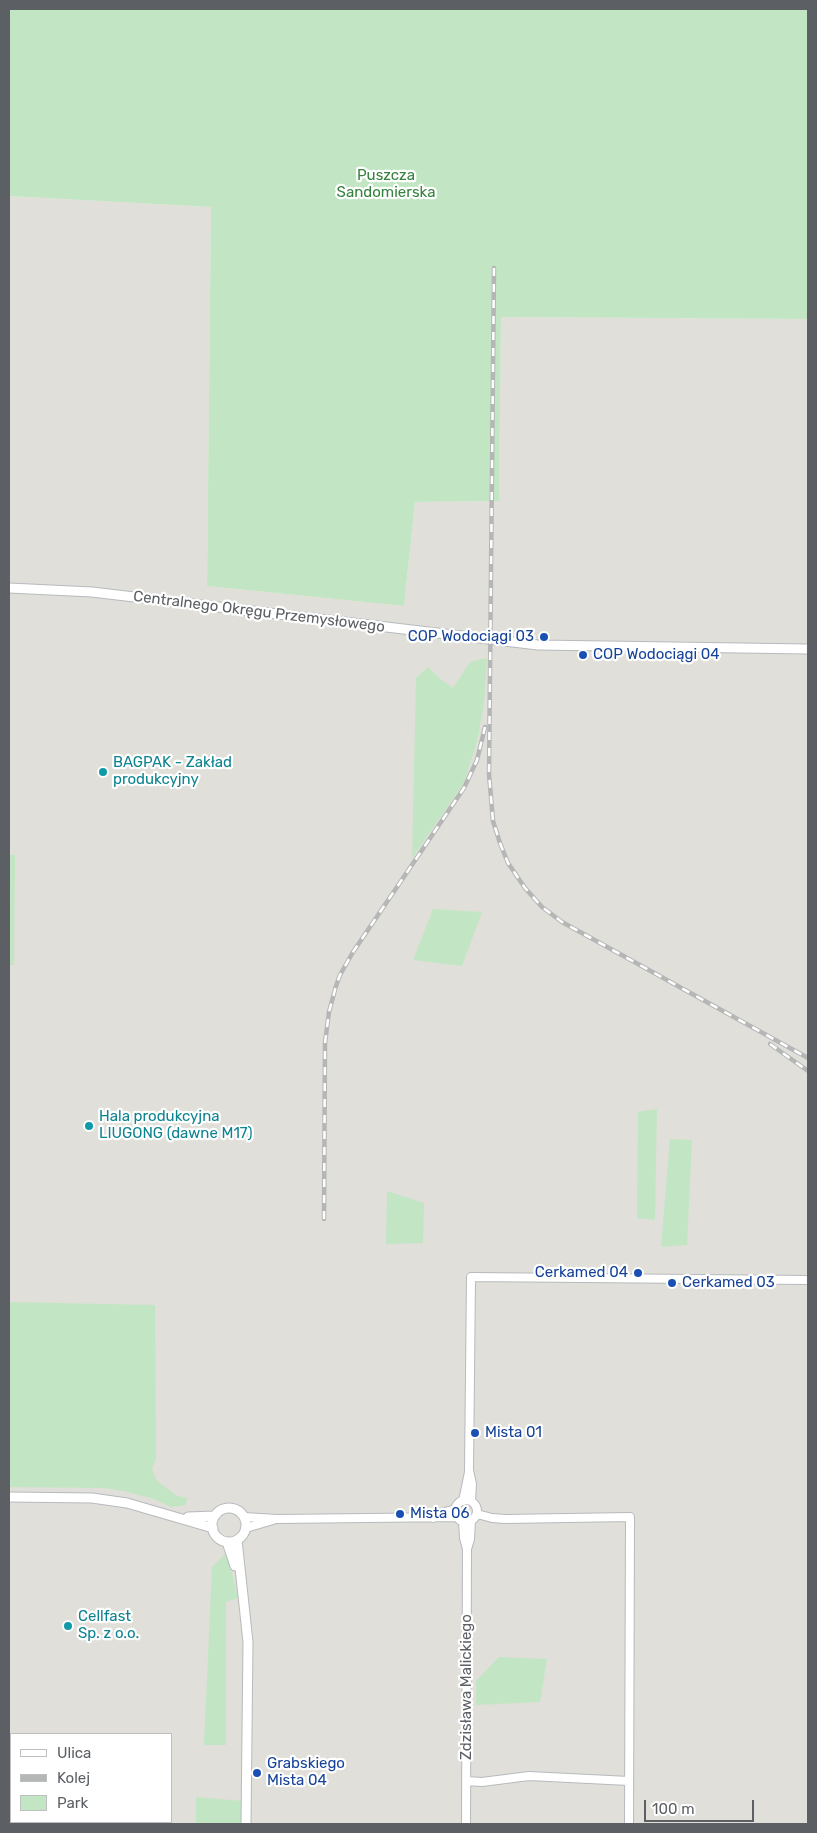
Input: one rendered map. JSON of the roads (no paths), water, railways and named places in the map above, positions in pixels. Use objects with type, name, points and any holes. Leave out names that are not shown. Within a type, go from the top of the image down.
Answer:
[{"type":"street","name":"Centralnego Okręgu Przemysłowego","points":[[9,588],[92,592],[538,645],[808,649]]},
{"type":"street","points":[[467,1501],[471,1277],[808,1280]]},
{"type":"street","points":[[9,1497],[126,1502],[213,1528]]},
{"type":"street","points":[[467,1501],[475,1505],[465,1517],[458,1504],[467,1501]]},
{"type":"street","points":[[179,1517],[215,1516],[221,1511],[237,1510],[244,1517],[246,1528],[241,1537],[227,1542],[218,1538],[213,1528],[215,1516]]},
{"type":"street","points":[[244,1517],[277,1519],[337,1514],[401,1519],[630,1517],[629,1824]]},
{"type":"street","name":"Zdzisława Malickiego","points":[[465,1517],[470,1539],[467,1549],[466,1824]]},
{"type":"street","points":[[246,1528],[277,1519]]},
{"type":"street","points":[[237,1540],[248,1642],[246,1824]]},
{"type":"street","points":[[227,1542],[242,1592]]},
{"type":"street","points":[[466,1780],[482,1782],[529,1776],[630,1780]]},
{"type":"railway","points":[[494,268],[489,774],[493,821],[500,843],[508,863],[525,888],[542,907],[562,922],[808,1058]]},
{"type":"railway","points":[[324,1219],[325,1043],[329,1012],[336,986],[353,952],[464,788],[477,760],[485,727]]},
{"type":"railway","points":[[770,1044],[808,1071]]},
{"type":"place","name":"COP Wodociągi 03","points":[[544,637]]},
{"type":"place","name":"COP Wodociągi 04","points":[[583,655]]},
{"type":"place","name":"BAGPAK - Zakład produkcyjny","points":[[103,772]]},
{"type":"place","name":"Hala produkcyjna LIUGONG (dawne M17)","points":[[89,1126]]},
{"type":"place","name":"Cerkamed 04","points":[[638,1273]]},
{"type":"place","name":"Cerkamed 03","points":[[672,1283]]},
{"type":"place","name":"Mista 01","points":[[475,1433]]},
{"type":"place","name":"Mista 06","points":[[400,1514]]},
{"type":"place","name":"Cellfast Sp. z o.o.","points":[[68,1626]]},
{"type":"place","name":"Grabskiego Mista 04","points":[[257,1773]]},
{"type":"park label","name":"Puszcza Sandomierska","points":[[386,184]]}]
